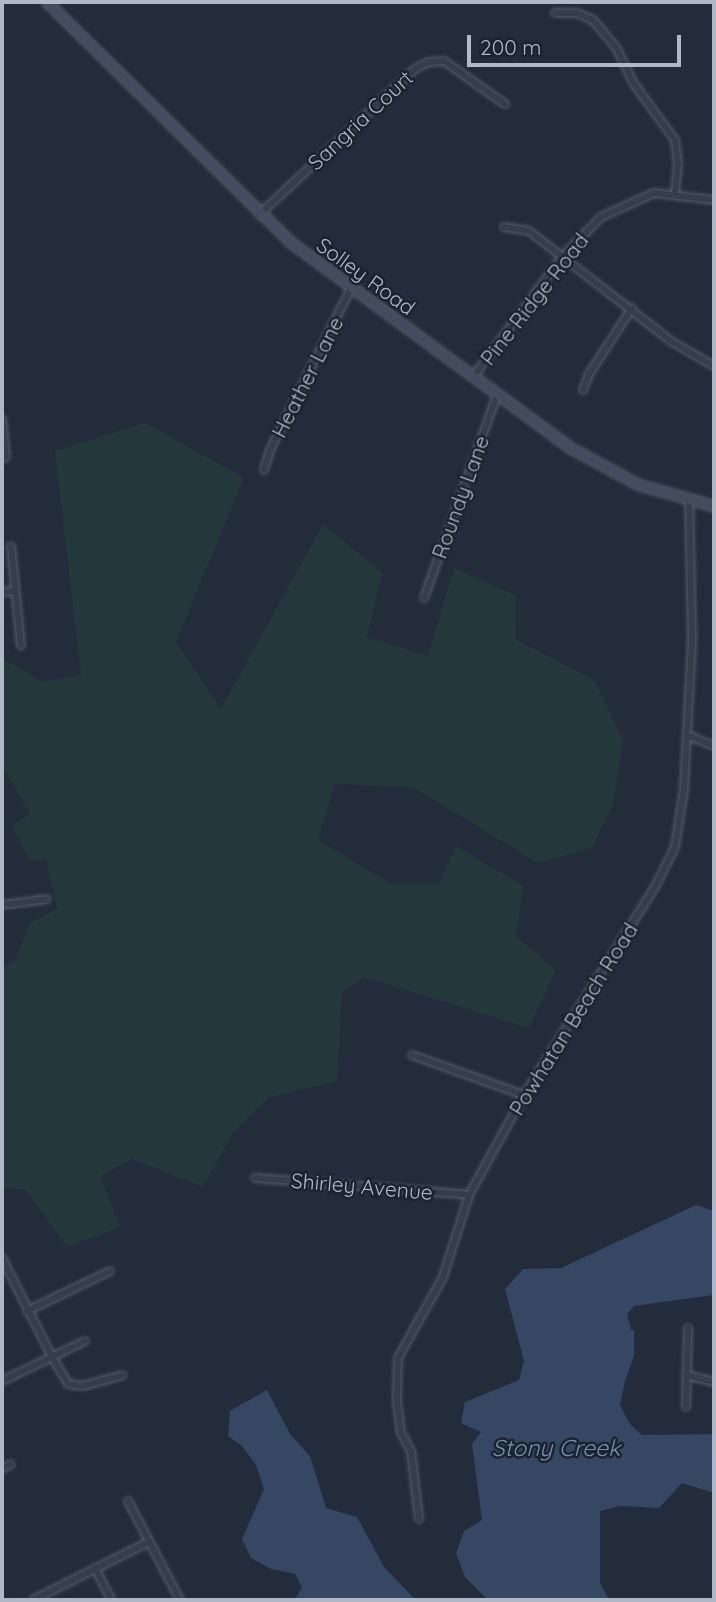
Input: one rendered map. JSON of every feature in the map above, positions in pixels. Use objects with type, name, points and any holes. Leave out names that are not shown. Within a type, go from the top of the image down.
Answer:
[{"type":"main road","name":"Solley Road","points":[[47,2],[259,215],[289,241],[570,448],[613,473],[714,506]]},
{"type":"street","points":[[555,13],[577,13],[593,20],[616,47],[634,84],[675,140],[678,166],[675,195]]},
{"type":"street","name":"Sangria Court","points":[[259,215],[416,68],[429,62],[444,61],[505,104]]},
{"type":"street","name":"Pine Ridge Road","points":[[473,377],[563,256],[601,217],[618,207],[654,194],[714,200]]},
{"type":"street","points":[[504,227],[529,231],[632,308],[671,342],[714,366]]},
{"type":"street","name":"Heather Lane","points":[[264,470],[270,450],[352,286]]},
{"type":"street","points":[[583,390],[589,374],[632,308]]},
{"type":"street","name":"Roundy Lane","points":[[424,598],[497,395]]},
{"type":"street","points":[[2,419],[6,456],[2,459]]},
{"type":"street","name":"Powhatan Beach Road","points":[[419,1519],[411,1451],[401,1433],[397,1398],[398,1357],[443,1278],[469,1195],[524,1095],[670,860],[679,832],[692,639],[689,500]]},
{"type":"street","points":[[11,546],[21,646]]},
{"type":"street","points":[[2,592],[15,591]]},
{"type":"street","points":[[687,736],[714,746]]},
{"type":"street","points":[[2,905],[47,899]]},
{"type":"street","points":[[412,1055],[524,1095]]},
{"type":"street","name":"Shirley Avenue","points":[[255,1178],[469,1195]]},
{"type":"street","points":[[2,1258],[27,1311],[68,1384],[83,1386],[123,1375]]},
{"type":"street","points":[[27,1311],[110,1271]]},
{"type":"street","points":[[687,1408],[688,1328]]},
{"type":"street","points":[[2,1381],[85,1341]]},
{"type":"street","points":[[686,1375],[714,1382]]},
{"type":"street","points":[[2,1469],[11,1464]]},
{"type":"street","points":[[128,1501],[180,1600]]},
{"type":"street","points":[[33,1600],[149,1542]]},
{"type":"street","points":[[95,1568],[111,1600]]},
{"type":"green space","points":[[145,423],[244,478],[176,642],[221,709],[323,524],[382,573],[367,637],[428,656],[454,568],[516,596],[515,639],[595,681],[623,741],[613,804],[592,848],[538,863],[413,787],[335,784],[318,840],[391,884],[439,884],[456,846],[523,886],[516,937],[556,970],[529,1028],[364,977],[342,992],[337,1081],[269,1097],[232,1134],[203,1187],[132,1159],[100,1176],[120,1227],[67,1247],[26,1190],[2,1188],[2,967],[16,960],[29,924],[57,909],[46,860],[30,861],[12,826],[30,814],[2,765],[2,658],[42,682],[81,675],[55,451]]},
{"type":"water","name":"Stony Creek","points":[[696,1205],[714,1211],[714,1295],[634,1306],[627,1314],[631,1330],[634,1330],[634,1356],[620,1405],[630,1424],[642,1435],[714,1434],[714,1493],[682,1483],[659,1508],[620,1506],[600,1511],[600,1583],[609,1600],[488,1600],[465,1577],[456,1553],[464,1531],[482,1520],[472,1444],[481,1432],[461,1423],[465,1402],[519,1380],[524,1361],[505,1289],[523,1269],[561,1268]]},
{"type":"water","points":[[267,1390],[290,1434],[310,1456],[326,1508],[357,1517],[384,1567],[416,1600],[295,1600],[302,1587],[295,1574],[271,1569],[251,1558],[242,1539],[264,1489],[256,1465],[242,1446],[228,1436],[230,1411]]}]
